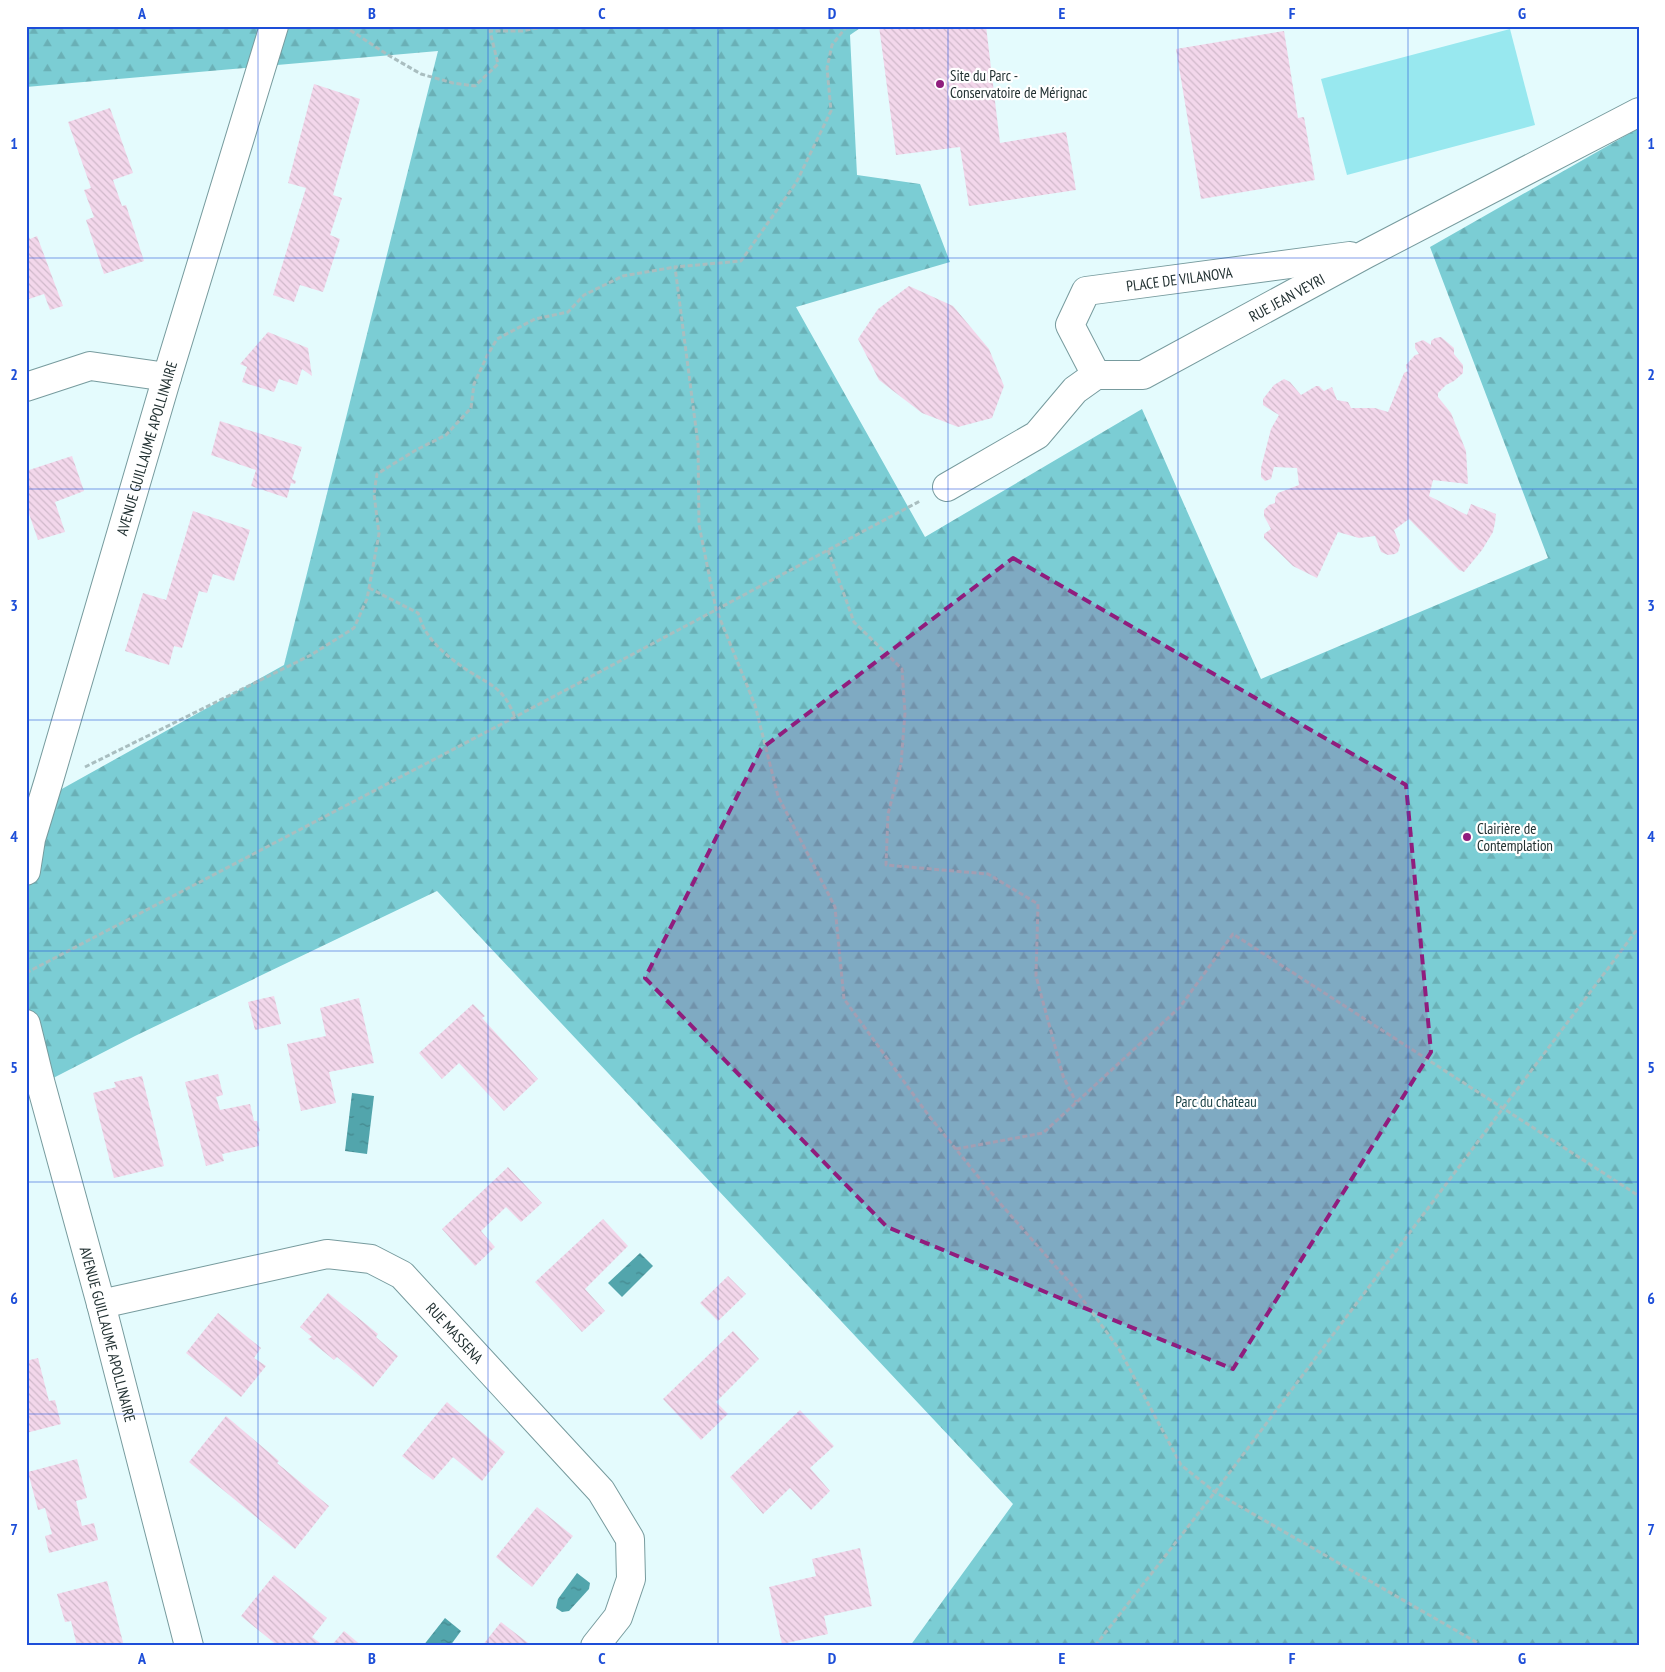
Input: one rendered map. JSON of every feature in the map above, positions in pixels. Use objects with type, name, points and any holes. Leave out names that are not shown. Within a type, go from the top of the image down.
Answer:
[{"type":"street","name":"AVENUE GUILLAUME APOLLINAIRE","points":[[26,871],[31,839],[50,780],[166,376],[274,26]]},
{"type":"street","name":"RUE JEAN VEYRI","points":[[1096,375],[1143,375],[1366,254],[1639,112]]},
{"type":"street","name":"PLACE DE VILANOVA","points":[[1096,375],[1070,325],[1086,291],[1366,254]]},
{"type":"street","points":[[26,387],[90,366],[166,376]]},
{"type":"street","points":[[947,487],[1037,435],[1074,390],[1096,375]]},
{"type":"street","name":"AVENUE GUILLAUME APOLLINAIRE","points":[[26,1024],[101,1304],[189,1646]]},
{"type":"street","name":"RUE MASSENA","points":[[101,1304],[327,1254],[371,1259],[402,1275],[601,1491],[630,1539],[631,1579],[618,1617],[595,1646]]},
{"type":"path","points":[[344,26],[421,74],[453,83],[475,86],[498,64],[490,31],[522,32],[536,28],[536,26]]},
{"type":"path","points":[[50,780],[68,775],[311,656],[354,628],[367,600],[379,534],[374,494],[377,474],[408,454],[446,435],[471,408],[474,384],[487,356],[498,339],[535,319],[568,312],[584,295],[623,276],[675,267],[741,261],[796,183],[831,111],[826,68],[832,45],[847,26]]},
{"type":"path","points":[[675,267],[698,444],[699,525],[716,610],[755,705],[778,796],[835,907],[844,999],[929,1116],[998,1201],[1072,1285],[1119,1349],[1181,1466],[1215,1492],[1483,1646]]},
{"type":"path","points":[[26,973],[515,717],[947,487]]},
{"type":"path","points":[[828,550],[854,622],[902,669],[905,713],[901,764],[888,814],[886,865],[988,874],[1038,904],[1036,976],[1063,1076],[1076,1102]]},
{"type":"path","points":[[369,588],[418,613],[426,631],[442,650],[467,670],[495,686],[508,701],[515,717]]},
{"type":"path","points":[[1095,1646],[1215,1492],[1639,927]]},
{"type":"path","points":[[956,1149],[1043,1133],[1180,1007],[1233,934],[1639,1196]]},
{"type":"highlighted area","points":[[1013,558],[1406,785],[1431,1052],[1233,1369],[887,1227],[645,978],[761,749]]},
{"type":"green space","name":"Parc du chateau","points":[[26,26],[863,26],[850,35],[857,175],[920,184],[950,262],[796,307],[925,537],[1142,409],[1261,679],[1548,558],[1430,247],[1639,128],[1639,1646],[910,1646],[1013,1504],[437,891],[135,1036],[26,1092],[26,809],[284,665],[438,51],[26,87]]},
{"type":"shaded area","points":[[1510,29],[1535,125],[1347,175],[1321,79]]},
{"type":"water","points":[[352,1093],[374,1096],[367,1154],[345,1151]]},
{"type":"water","points":[[640,1253],[653,1266],[622,1297],[608,1283]]},
{"type":"water","points":[[577,1573],[590,1583],[589,1589],[569,1611],[562,1612],[556,1608],[558,1599]]},
{"type":"water","points":[[445,1618],[461,1631],[450,1646],[423,1646]]},
{"type":"building","name":"Site du Parc - Conservatoire de Mérignac","points":[[879,26],[986,26],[1000,143],[1066,132],[1076,190],[969,206],[960,147],[896,155]]},
{"type":"building","points":[[1284,31],[1298,118],[1304,117],[1315,180],[1201,199],[1176,49]]},
{"type":"building","points":[[314,84],[360,99],[333,195],[342,198],[330,235],[340,239],[323,292],[300,285],[294,302],[273,295],[306,188],[288,183]]},
{"type":"building","points":[[110,108],[133,173],[113,180],[122,206],[126,205],[144,261],[104,274],[86,220],[94,217],[84,190],[91,188],[68,122]]},
{"type":"building","points":[[26,230],[30,239],[37,236],[63,306],[50,310],[44,294],[26,300]]},
{"type":"building","points":[[909,286],[953,306],[989,349],[1004,386],[992,418],[958,427],[922,413],[879,380],[858,339],[878,309]]},
{"type":"building","points":[[268,332],[308,348],[312,376],[302,369],[297,385],[279,379],[274,392],[242,382],[247,367],[240,364]]},
{"type":"building","points":[[1441,337],[1454,348],[1454,354],[1463,365],[1463,373],[1446,385],[1438,393],[1438,397],[1451,413],[1466,451],[1468,484],[1433,480],[1429,496],[1467,515],[1471,504],[1496,514],[1493,532],[1482,550],[1464,572],[1459,570],[1409,519],[1394,530],[1400,545],[1398,552],[1395,554],[1388,555],[1381,552],[1375,536],[1359,538],[1338,532],[1317,578],[1293,566],[1264,538],[1264,534],[1271,529],[1264,516],[1264,510],[1269,505],[1275,503],[1278,493],[1299,485],[1297,468],[1274,467],[1271,479],[1265,481],[1261,477],[1261,468],[1271,429],[1279,415],[1263,405],[1263,399],[1274,385],[1284,379],[1290,382],[1301,395],[1316,386],[1319,386],[1324,391],[1332,387],[1337,400],[1348,402],[1351,408],[1375,408],[1388,412],[1404,373],[1408,371],[1406,365],[1415,355],[1419,354],[1415,348],[1415,343],[1423,340],[1431,345],[1431,341]]},
{"type":"building","points":[[220,421],[302,447],[292,479],[296,481],[295,484],[291,483],[287,498],[251,486],[256,470],[211,455]]},
{"type":"building","points":[[72,456],[84,491],[55,502],[65,532],[38,540],[26,505],[26,471]]},
{"type":"building","points":[[193,511],[250,530],[234,581],[213,574],[207,593],[199,591],[182,648],[174,646],[169,665],[125,651],[143,593],[166,600]]},
{"type":"building","points":[[274,996],[281,1024],[255,1030],[248,1002]]},
{"type":"building","points":[[359,998],[374,1063],[329,1072],[336,1103],[301,1111],[287,1044],[326,1036],[320,1008]]},
{"type":"building","points":[[473,1004],[485,1016],[482,1018],[538,1079],[504,1111],[459,1063],[442,1079],[419,1053]]},
{"type":"building","points":[[218,1074],[223,1095],[216,1097],[220,1110],[250,1104],[254,1121],[257,1121],[260,1131],[257,1132],[259,1146],[222,1154],[224,1161],[206,1166],[185,1082]]},
{"type":"building","points":[[142,1076],[164,1166],[114,1178],[93,1093],[116,1087],[114,1082]]},
{"type":"building","points":[[508,1167],[542,1203],[521,1222],[506,1207],[481,1231],[495,1247],[475,1266],[442,1229]]},
{"type":"building","points":[[603,1219],[628,1246],[585,1289],[605,1311],[582,1332],[535,1282]]},
{"type":"building","points":[[728,1276],[746,1294],[718,1321],[700,1303]]},
{"type":"building","points":[[328,1293],[378,1334],[376,1337],[398,1356],[373,1387],[337,1357],[334,1360],[308,1339],[312,1337],[300,1327]]},
{"type":"building","points":[[218,1313],[261,1348],[254,1358],[266,1366],[241,1397],[186,1353]]},
{"type":"building","points":[[733,1331],[759,1359],[716,1402],[728,1414],[701,1440],[663,1399]]},
{"type":"building","points":[[38,1358],[49,1401],[55,1400],[61,1424],[26,1433],[26,1361]]},
{"type":"building","points":[[447,1402],[505,1452],[482,1481],[453,1457],[433,1480],[402,1456]]},
{"type":"building","points":[[800,1410],[834,1446],[810,1468],[830,1491],[811,1510],[790,1488],[763,1514],[730,1477]]},
{"type":"building","points":[[226,1416],[279,1461],[277,1463],[329,1506],[295,1549],[189,1462]]},
{"type":"building","points":[[77,1459],[87,1498],[76,1501],[82,1526],[94,1523],[98,1540],[49,1553],[45,1536],[52,1534],[45,1508],[38,1510],[28,1472]]},
{"type":"building","points":[[537,1507],[573,1536],[532,1587],[496,1557]]},
{"type":"building","points":[[860,1548],[872,1606],[824,1616],[828,1634],[782,1644],[769,1587],[816,1576],[812,1559]]},
{"type":"building","points":[[274,1575],[327,1618],[312,1637],[324,1646],[278,1646],[241,1616]]},
{"type":"building","points":[[107,1581],[124,1646],[77,1646],[71,1621],[65,1622],[57,1594]]},
{"type":"building","points":[[501,1622],[532,1646],[482,1646]]},
{"type":"building","points":[[344,1631],[362,1646],[331,1646]]},
{"type":"place","name":"Site du Parc - Conservatoire de Mérignac","points":[[940,84]]},
{"type":"place","name":"Clairière de Contemplation","points":[[1467,837]]}]
